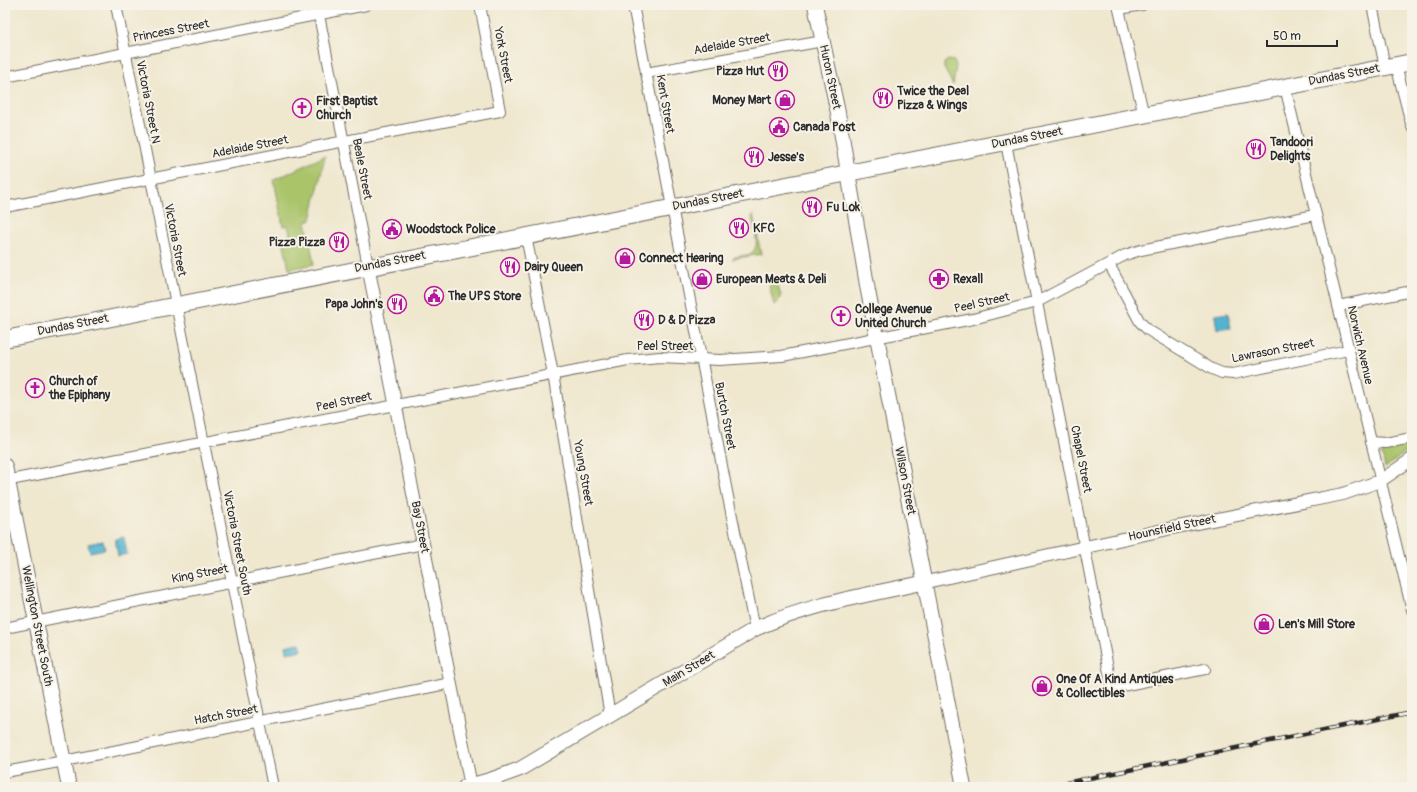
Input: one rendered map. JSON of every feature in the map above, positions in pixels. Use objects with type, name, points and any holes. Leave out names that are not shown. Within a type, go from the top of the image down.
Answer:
[{"type":"main road","name":"Huron Street","points":[[815,5],[847,174]]},
{"type":"main road","name":"Dundas Street","points":[[5,339],[368,266],[1144,116],[1412,62]]},
{"type":"main road","name":"Wilson Street","points":[[847,174],[877,338],[926,582],[964,787]]},
{"type":"main road","name":"Wellington Street South","points":[[5,466],[6,481],[69,787]]},
{"type":"main road","name":"Main Street","points":[[469,787],[520,769],[755,629],[789,614],[825,604],[926,582]]},
{"type":"street","name":"Victoria Street N","points":[[116,5],[150,180]]},
{"type":"street","name":"Princess Street","points":[[5,77],[125,53],[318,10],[366,5]]},
{"type":"street","name":"York Street","points":[[480,5],[500,111]]},
{"type":"street","name":"Kent Street","points":[[633,5],[671,207]]},
{"type":"street","points":[[1142,5],[1119,7],[1144,116]]},
{"type":"street","points":[[1372,5],[1390,66],[1412,127]]},
{"type":"street","name":"Beale Street","points":[[318,10],[368,266]]},
{"type":"street","name":"Adelaide Street","points":[[646,73],[823,41]]},
{"type":"street","name":"Norwich Avenue","points":[[1285,87],[1412,610]]},
{"type":"street","name":"Adelaide Street","points":[[5,207],[500,111]]},
{"type":"street","name":"Chapel Street","points":[[1006,142],[1112,688],[1205,669]]},
{"type":"street","name":"Victoria Street","points":[[150,180],[175,305]]},
{"type":"street","name":"Burtch Street","points":[[671,207],[755,629]]},
{"type":"street","name":"Peel Street","points":[[6,481],[645,357],[720,360],[782,356],[973,319],[1037,302],[1125,255],[1153,246],[1315,215]]},
{"type":"street","name":"Young Street","points":[[526,236],[553,374],[610,716]]},
{"type":"street","name":"Lawrason Street","points":[[1109,264],[1140,322],[1148,330],[1212,369],[1222,373],[1233,374],[1348,350]]},
{"type":"street","name":"Bay Street","points":[[368,266],[451,683],[469,787]]},
{"type":"street","points":[[1338,306],[1412,291]]},
{"type":"street","name":"Victoria Street South","points":[[175,305],[273,787]]},
{"type":"street","points":[[1371,442],[1385,443],[1412,438]]},
{"type":"street","name":"Hounsfield Street","points":[[926,582],[1177,527],[1343,494],[1380,481],[1412,459]]},
{"type":"street","name":"King Street","points":[[5,628],[232,581],[423,544]]},
{"type":"street","name":"Hatch Street","points":[[5,772],[451,683]]},
{"type":"green space","points":[[948,60],[954,61],[956,66],[953,85],[944,68],[944,63]]},
{"type":"green space","points":[[325,156],[311,220],[306,221],[314,264],[289,269],[283,240],[291,239],[288,225],[283,226],[274,180]]},
{"type":"green space","points":[[753,214],[761,254],[732,259],[752,253],[755,249],[756,233],[752,218]]},
{"type":"green space","points":[[777,283],[781,295],[777,303],[774,305],[769,285]]},
{"type":"green space","points":[[1412,439],[1412,447],[1385,468],[1381,448]]},
{"type":"water","points":[[1228,313],[1231,328],[1217,330],[1216,315]]},
{"type":"water","points":[[124,537],[127,554],[118,556],[115,539]]},
{"type":"water","points":[[103,541],[105,549],[90,552],[88,544]]},
{"type":"water","points":[[300,643],[302,650],[287,653],[286,646]]},
{"type":"railway","points":[[1046,787],[1412,712]]},
{"type":"place","name":"Pizza Hut","points":[[778,71]]},
{"type":"place","name":"Twice the Deal Pizza & Wings","points":[[883,98]]},
{"type":"place","name":"Money Mart","points":[[785,100]]},
{"type":"place","name":"First Baptist Church","points":[[302,108]]},
{"type":"place","name":"Canada Post","points":[[779,127]]},
{"type":"place","name":"Tandoori Delights","points":[[1256,149]]},
{"type":"place","name":"Jesse's","points":[[754,157]]},
{"type":"place","name":"Fu Lok","points":[[812,207]]},
{"type":"place","name":"KFC","points":[[739,228]]},
{"type":"place","name":"Woodstock Police","points":[[392,229]]},
{"type":"place","name":"Pizza Pizza","points":[[339,242]]},
{"type":"place","name":"Connect Hearing","points":[[625,258]]},
{"type":"place","name":"Dairy Queen","points":[[510,267]]},
{"type":"place","name":"European Meats & Deli","points":[[702,279]]},
{"type":"place","name":"Rexall","points":[[939,279]]},
{"type":"place","name":"The UPS Store","points":[[434,296]]},
{"type":"place","name":"Papa John's","points":[[397,304]]},
{"type":"place","name":"College Avenue United Church","points":[[841,316]]},
{"type":"place","name":"D & D Pizza","points":[[644,320]]},
{"type":"place","name":"Church of the Epiphany","points":[[35,388]]},
{"type":"place","name":"Len's Mill Store","points":[[1264,624]]},
{"type":"place","name":"One Of A Kind Antiques & Collectibles","points":[[1042,686]]}]
